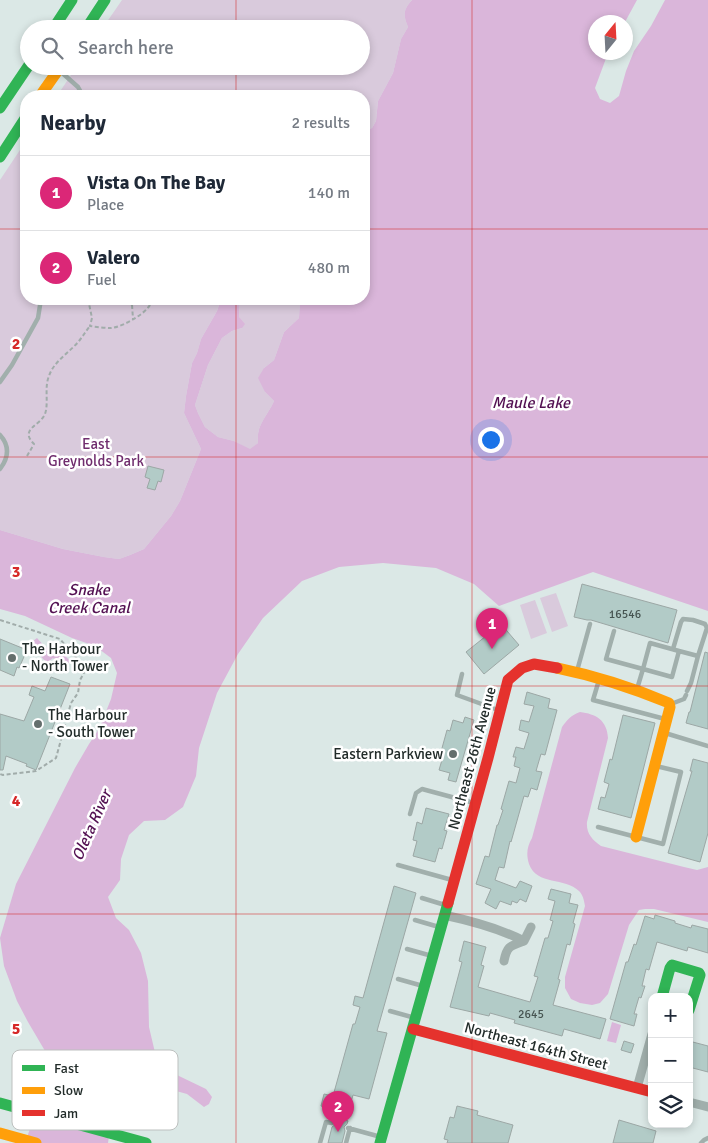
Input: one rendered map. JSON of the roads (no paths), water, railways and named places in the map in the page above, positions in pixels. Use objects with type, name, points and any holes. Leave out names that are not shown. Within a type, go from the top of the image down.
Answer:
[{"type":"street","points":[[59,20],[72,0]]},
{"type":"street","points":[[92,20],[105,0]]},
{"type":"street","points":[[0,108],[22,75]]},
{"type":"street","points":[[44,90],[53,75]]},
{"type":"street","points":[[0,157],[20,126]]},
{"type":"street","name":"Northeast 26th Avenue","points":[[381,1140],[425,987],[508,680],[522,668],[534,664],[576,672],[637,690],[669,703],[669,705]]},
{"type":"street","points":[[636,838],[669,705]]},
{"type":"street","points":[[445,910],[511,934],[524,941]]},
{"type":"street","points":[[504,961],[506,950],[524,941],[531,927]]},
{"type":"street","points":[[663,993],[672,965],[699,973],[693,997]]},
{"type":"street","name":"Northeast 164th Street","points":[[415,1023],[648,1091]]},
{"type":"street","points":[[637,1088],[651,1038]]},
{"type":"street","points":[[693,1103],[708,1107]]},
{"type":"street","points":[[100,1130],[146,1143]]},
{"type":"street","points":[[0,1133],[36,1143]]},
{"type":"lane","points":[[64,75],[79,90]]},
{"type":"lane","points":[[0,382],[12,365],[38,318],[40,305]]},
{"type":"lane","points":[[0,434],[7,446],[7,454],[4,464],[0,469]]},
{"type":"lane","points":[[669,705],[684,699],[691,683],[706,628],[705,624],[683,619],[673,649]]},
{"type":"lane","points":[[576,672],[590,624]]},
{"type":"lane","points":[[614,631],[606,659],[672,677],[679,651]]},
{"type":"lane","points":[[637,690],[650,642],[698,656]]},
{"type":"lane","points":[[462,674],[456,695],[500,710]]},
{"type":"lane","points":[[600,679],[593,700],[666,720]]},
{"type":"lane","points":[[663,732],[708,746]]},
{"type":"lane","points":[[598,827],[663,844],[681,772],[655,765]]},
{"type":"lane","points":[[410,814],[416,793],[422,789],[475,803]]},
{"type":"lane","points":[[398,865],[454,881]]},
{"type":"lane","points":[[422,898],[445,910]]},
{"type":"lane","points":[[415,920],[441,927]]},
{"type":"lane","points":[[406,949],[433,956]]},
{"type":"lane","points":[[398,979],[425,987]]},
{"type":"lane","points":[[390,1011],[415,1023]]},
{"type":"lane","points":[[320,1143],[326,1122],[332,1123]]},
{"type":"lane","points":[[346,1143],[349,1128],[381,1140]]},
{"type":"lane","points":[[701,1143],[708,1138]]},
{"type":"water","points":[[412,0],[637,0],[629,15],[588,15],[588,60],[605,60],[595,88],[600,99],[610,103],[619,96],[626,71],[630,60],[633,60],[634,51],[651,26],[665,0],[708,0],[708,611],[593,572],[499,606],[474,584],[436,568],[383,563],[339,567],[302,581],[263,618],[238,654],[217,693],[199,748],[196,776],[183,807],[165,820],[144,821],[129,835],[121,859],[120,880],[108,897],[116,918],[129,930],[141,953],[148,981],[149,1027],[154,1050],[44,1050],[17,1001],[4,966],[0,938],[16,884],[75,768],[99,729],[111,699],[117,673],[111,658],[95,646],[72,638],[25,616],[0,609],[0,530],[63,549],[119,559],[144,549],[171,516],[180,501],[201,449],[184,413],[186,396],[192,363],[201,339],[219,305],[240,305],[239,317],[245,324],[242,328],[232,331],[222,338],[208,365],[195,405],[205,427],[218,437],[234,441],[250,449],[258,443],[260,426],[274,401],[265,392],[258,378],[264,368],[274,360],[284,332],[299,318],[300,305],[370,305],[370,129],[376,121],[378,101],[393,73],[401,39],[408,27],[405,13]]},
{"type":"water","points":[[37,638],[46,648],[52,642],[70,661],[63,668],[53,658],[47,663],[29,644]]},
{"type":"water","points":[[580,712],[591,714],[600,719],[603,722],[608,738],[587,822],[592,839],[601,846],[684,867],[697,870],[708,867],[708,922],[654,909],[639,910],[629,925],[608,994],[600,1003],[592,1005],[571,999],[565,988],[565,977],[585,906],[582,896],[573,887],[538,876],[529,864],[527,854],[562,727],[570,718]]},
{"type":"water","points":[[612,1022],[621,1025],[616,1043],[607,1041]]},
{"type":"water","points":[[178,1075],[206,1089],[212,1097],[209,1104],[204,1107],[187,1094],[178,1092]]},
{"type":"water","points":[[30,1130],[110,1130],[108,1143],[25,1143]]},
{"type":"place","name":"Vista On The Bay","points":[[492,649]]},
{"type":"place","name":"The Harbour - North Tower","points":[[12,658]]},
{"type":"place","name":"The Harbour - South Tower","points":[[38,724]]},
{"type":"place","name":"Eastern Parkview","points":[[453,754]]},
{"type":"place","name":"Valero","points":[[338,1132]]},
{"type":"water label","name":"Maule Lake","points":[[531,402]]},
{"type":"water label","name":"Snake Creek Canal","points":[[89,598]]},
{"type":"water label","name":"Oleta River","points":[[91,825]]},
{"type":"park label","name":"East Greynolds Park","points":[[96,452]]}]
